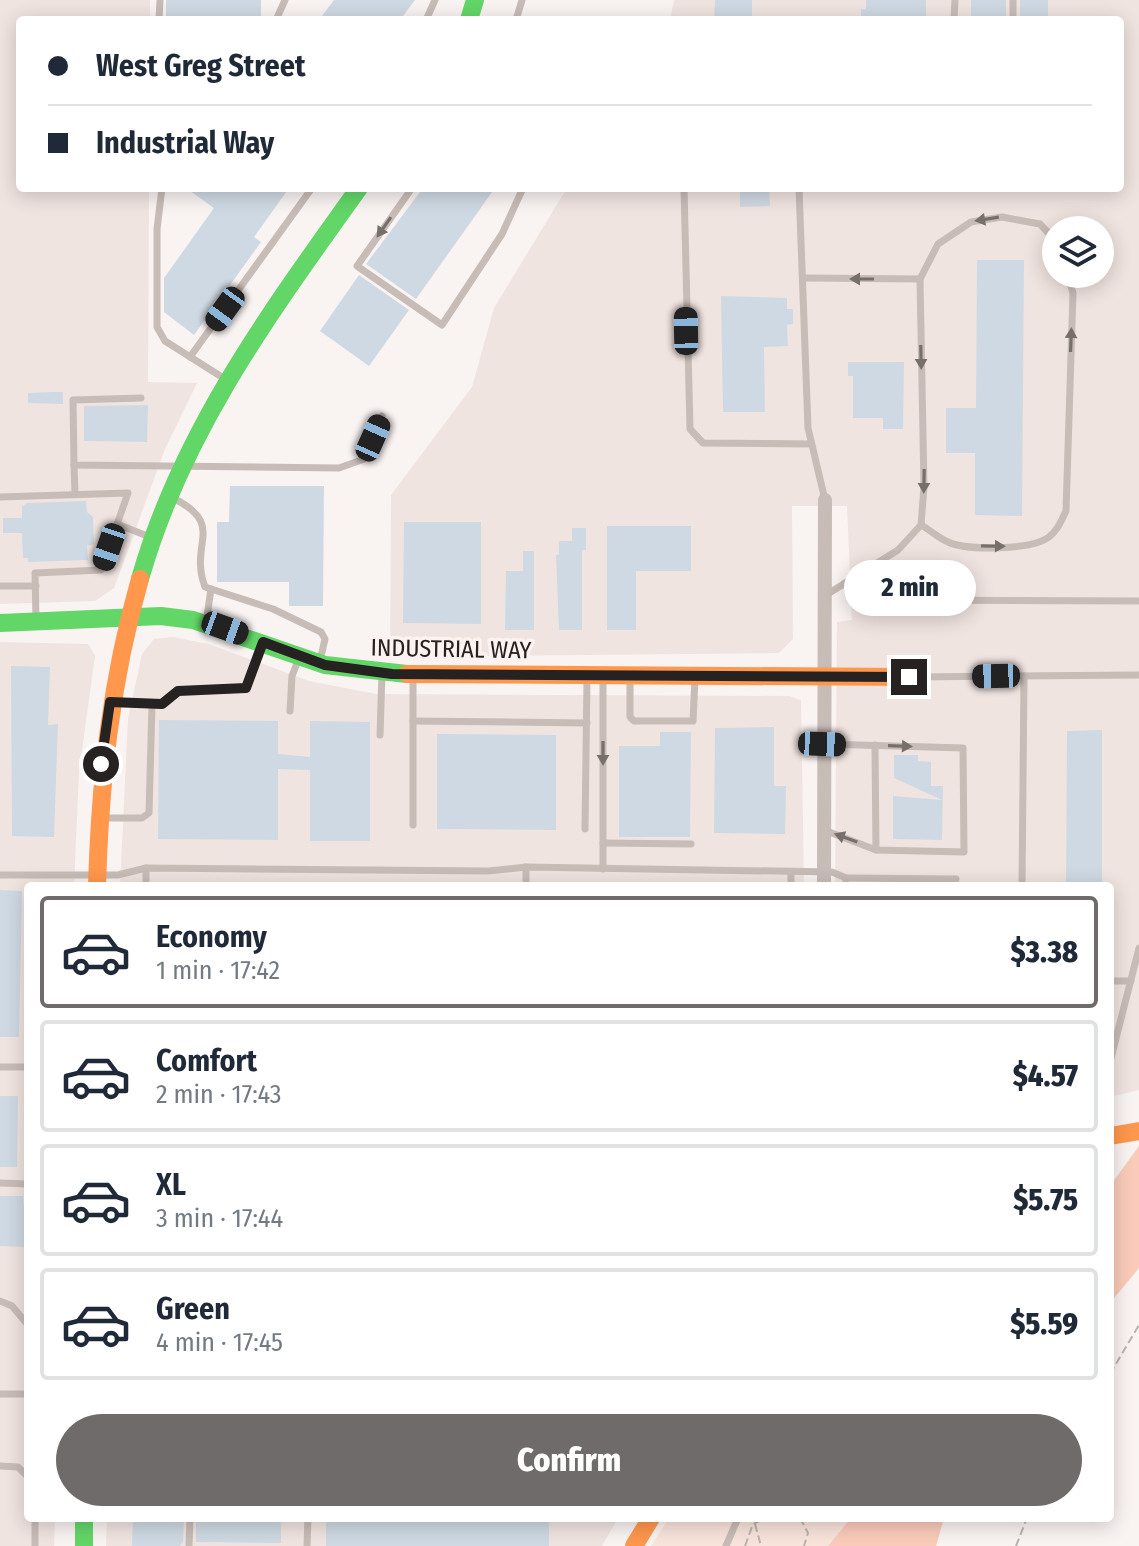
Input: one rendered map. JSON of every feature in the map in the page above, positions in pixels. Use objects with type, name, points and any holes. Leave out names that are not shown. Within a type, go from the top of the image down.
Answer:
[{"type":"street","points":[[97,881],[97,818],[110,702],[128,619],[152,538],[183,464],[227,380],[356,192]]},
{"type":"street","points":[[824,879],[822,677],[826,595],[825,500]]},
{"type":"street","name":"INDUSTRIAL WAY","points":[[0,623],[161,616],[206,623],[319,663],[382,673],[909,677]]},
{"type":"street","points":[[1114,1135],[1139,1131]]},
{"type":"street","points":[[84,1522],[84,1546]]},
{"type":"street","points":[[634,1546],[649,1522]]},
{"type":"lane","points":[[162,192],[157,229],[157,327],[165,341],[227,380]]},
{"type":"lane","points":[[190,357],[309,192]]},
{"type":"lane","points":[[409,192],[357,266],[442,325],[502,234],[521,192]]},
{"type":"lane","points":[[684,192],[690,429],[703,443],[811,444]]},
{"type":"lane","points":[[799,192],[811,444],[825,500]]},
{"type":"lane","points":[[826,595],[898,550],[921,525],[924,487],[920,279],[938,244],[971,222],[1002,217],[1042,226]]},
{"type":"lane","points":[[804,278],[920,279]]},
{"type":"lane","points":[[921,525],[950,543],[985,547],[1021,547],[1046,540],[1059,527],[1066,511],[1071,288]]},
{"type":"lane","points":[[75,494],[73,400],[141,398]]},
{"type":"lane","points":[[74,465],[339,468],[364,459],[382,416]]},
{"type":"lane","points":[[0,497],[128,493],[101,570],[35,573],[37,621]]},
{"type":"lane","points":[[169,496],[197,509],[202,518],[201,576],[205,587],[273,609],[321,632],[325,639],[319,663]]},
{"type":"lane","points":[[117,524],[152,538]]},
{"type":"lane","points":[[845,583],[857,600],[1139,601]]},
{"type":"lane","points":[[0,586],[36,586]]},
{"type":"lane","points":[[206,623],[211,589]]},
{"type":"lane","points":[[110,702],[162,704],[178,691],[246,688],[263,642]]},
{"type":"lane","points":[[290,711],[292,676],[299,657]]},
{"type":"lane","points":[[380,735],[382,673]]},
{"type":"lane","points":[[413,674],[413,825]]},
{"type":"lane","points":[[585,829],[587,723],[595,675]]},
{"type":"lane","points":[[595,675],[603,869]]},
{"type":"lane","points":[[909,677],[1139,675]]},
{"type":"lane","points":[[630,676],[630,717],[634,721],[693,721],[695,676]]},
{"type":"lane","points":[[1022,882],[1024,676]]},
{"type":"lane","points":[[97,818],[147,817],[152,705]]},
{"type":"lane","points":[[413,721],[587,723]]},
{"type":"lane","points":[[822,744],[963,748],[964,852],[876,850],[823,830]]},
{"type":"lane","points":[[875,745],[876,850]]},
{"type":"lane","points":[[603,843],[691,844]]},
{"type":"lane","points":[[526,867],[526,882]]},
{"type":"lane","points":[[0,875],[47,875],[97,881],[146,868],[488,871],[526,867],[791,872],[846,882],[956,879]]},
{"type":"lane","points":[[146,868],[146,882]]},
{"type":"lane","points":[[791,872],[791,882]]},
{"type":"lane","points":[[47,875],[47,882]]},
{"type":"lane","points":[[1114,1047],[1139,948]]},
{"type":"lane","points":[[1114,981],[1131,981]]},
{"type":"lane","points":[[0,1067],[24,1067]]},
{"type":"lane","points":[[0,1183],[24,1184]]},
{"type":"lane","points":[[0,1301],[12,1306],[24,1320]]},
{"type":"lane","points":[[0,1394],[24,1394]]},
{"type":"lane","points":[[0,1466],[18,1467],[24,1473]]},
{"type":"lane","points":[[35,1522],[35,1546]]},
{"type":"lane","points":[[189,1546],[190,1522]]},
{"type":"lane","points":[[307,1546],[308,1522]]},
{"type":"lane","points":[[726,1546],[736,1522]]},
{"type":"path","points":[[1114,1367],[1139,1325]]},
{"type":"path","points":[[802,1522],[808,1533],[804,1546]]},
{"type":"path","points":[[1016,1546],[1025,1522]]},
{"type":"path","points":[[745,1546],[755,1523]]},
{"type":"path","points":[[755,1523],[761,1546]]},
{"type":"shaded area","points":[[0,0],[150,0],[150,16],[16,16],[16,192],[149,192],[148,382],[197,383],[165,449],[114,588],[95,601],[0,604]]},
{"type":"shaded area","points":[[674,0],[1139,0],[1139,1090],[1114,1096],[1114,882],[835,882],[837,622],[852,620],[847,506],[792,506],[793,639],[779,653],[390,657],[391,495],[472,387],[494,308],[565,192],[1124,192],[1124,16],[671,16]]},
{"type":"shaded area","points":[[173,637],[209,644],[309,681],[376,694],[789,696],[801,700],[804,882],[120,882],[128,719],[142,654],[154,639]]},
{"type":"shaded area","points":[[0,642],[88,644],[95,656],[79,772],[74,882],[24,882],[24,1522],[55,1522],[54,1546],[0,1546]]},
{"type":"shaded area","points":[[1139,1146],[1139,1268],[1114,1298],[1114,1180]]},
{"type":"shaded area","points":[[107,1522],[616,1522],[602,1546],[106,1546]]},
{"type":"shaded area","points":[[666,1522],[848,1522],[828,1546],[651,1546]]},
{"type":"shaded area","points":[[848,1522],[943,1522],[936,1546],[828,1546]]},
{"type":"building","points":[[166,0],[261,0],[261,16],[166,16]]},
{"type":"building","points":[[334,0],[415,0],[403,16],[322,16]]},
{"type":"building","points":[[715,0],[752,0],[752,16],[714,16]]},
{"type":"building","points":[[866,0],[926,0],[926,16],[861,16],[861,9],[866,9]]},
{"type":"building","points":[[971,0],[1006,0],[1006,16],[971,16]]},
{"type":"building","points":[[1020,0],[1048,0],[1048,16],[1020,16]]},
{"type":"building","points":[[192,192],[286,192],[254,237],[261,242],[194,335],[164,312],[164,278],[214,208]]},
{"type":"building","points":[[420,192],[492,192],[416,299],[366,264]]},
{"type":"building","points":[[740,192],[769,192],[770,206],[740,207]]},
{"type":"building","points":[[977,260],[1024,260],[1022,516],[975,515],[975,453],[946,453],[946,408],[976,408]]},
{"type":"building","points":[[359,275],[409,310],[369,366],[320,331]]},
{"type":"building","points":[[721,296],[787,298],[787,309],[793,309],[793,324],[787,325],[788,346],[764,347],[765,412],[723,412]]},
{"type":"building","points":[[848,362],[904,362],[903,429],[883,429],[883,418],[853,418],[853,376],[848,376]]},
{"type":"building","points":[[63,392],[63,404],[28,403],[28,393]]},
{"type":"building","points":[[148,405],[147,442],[84,441],[84,406]]},
{"type":"building","points":[[230,486],[324,486],[323,606],[289,606],[289,582],[217,582],[217,522],[229,522]]},
{"type":"building","points":[[86,501],[87,512],[93,517],[94,544],[87,546],[88,560],[28,562],[28,558],[23,558],[22,533],[3,533],[3,518],[22,518],[22,507],[27,503]]},
{"type":"building","points":[[404,522],[481,522],[481,624],[403,623]]},
{"type":"building","points":[[607,526],[691,526],[691,571],[636,571],[636,630],[607,630]]},
{"type":"building","points":[[572,528],[586,528],[586,550],[582,550],[582,630],[559,630],[556,555],[559,555],[559,541],[572,541]]},
{"type":"building","points":[[523,551],[534,551],[534,630],[505,630],[506,571],[523,571]]},
{"type":"building","points":[[11,666],[50,667],[48,725],[58,724],[54,837],[12,836]]},
{"type":"building","points":[[159,720],[278,721],[278,754],[310,757],[310,721],[370,722],[370,841],[310,841],[310,770],[278,769],[278,840],[158,839]]},
{"type":"building","points":[[774,727],[774,786],[786,786],[785,834],[714,833],[715,728]]},
{"type":"building","points":[[1102,730],[1102,882],[1066,882],[1067,731]]},
{"type":"building","points":[[660,732],[691,732],[690,837],[619,837],[619,746],[660,746]]},
{"type":"building","points":[[437,734],[556,735],[556,830],[437,829]]},
{"type":"building","points":[[894,755],[918,755],[918,761],[931,762],[931,786],[943,786],[942,840],[893,839],[893,796],[942,800],[894,778]]},
{"type":"building","points":[[0,890],[22,891],[19,1037],[0,1037]]},
{"type":"building","points":[[0,1096],[18,1096],[17,1167],[0,1167]]},
{"type":"building","points":[[0,1196],[23,1196],[24,1247],[0,1246]]},
{"type":"building","points":[[133,1522],[184,1522],[180,1546],[132,1546]]},
{"type":"building","points":[[196,1522],[281,1522],[281,1543],[196,1542]]},
{"type":"building","points":[[326,1522],[549,1522],[549,1546],[326,1546]]},
{"type":"traffic: fast","points":[[470,16],[475,0]]},
{"type":"traffic: fast","points":[[140,579],[180,473],[232,374],[356,192]]},
{"type":"traffic: fast","points":[[0,623],[161,616],[193,620],[325,665],[407,674]]},
{"type":"traffic: fast","points":[[84,1522],[84,1546]]},
{"type":"traffic: slow","points":[[97,882],[101,808],[114,693],[140,579]]},
{"type":"traffic: slow","points":[[407,674],[909,677]]},
{"type":"traffic: slow","points":[[1114,1135],[1139,1131]]},
{"type":"traffic: slow","points":[[634,1546],[649,1522]]},
{"type":"route","points":[[101,764],[110,702],[162,704],[171,693],[178,691],[240,691],[249,684],[263,642],[325,665],[392,674],[909,677]]}]
